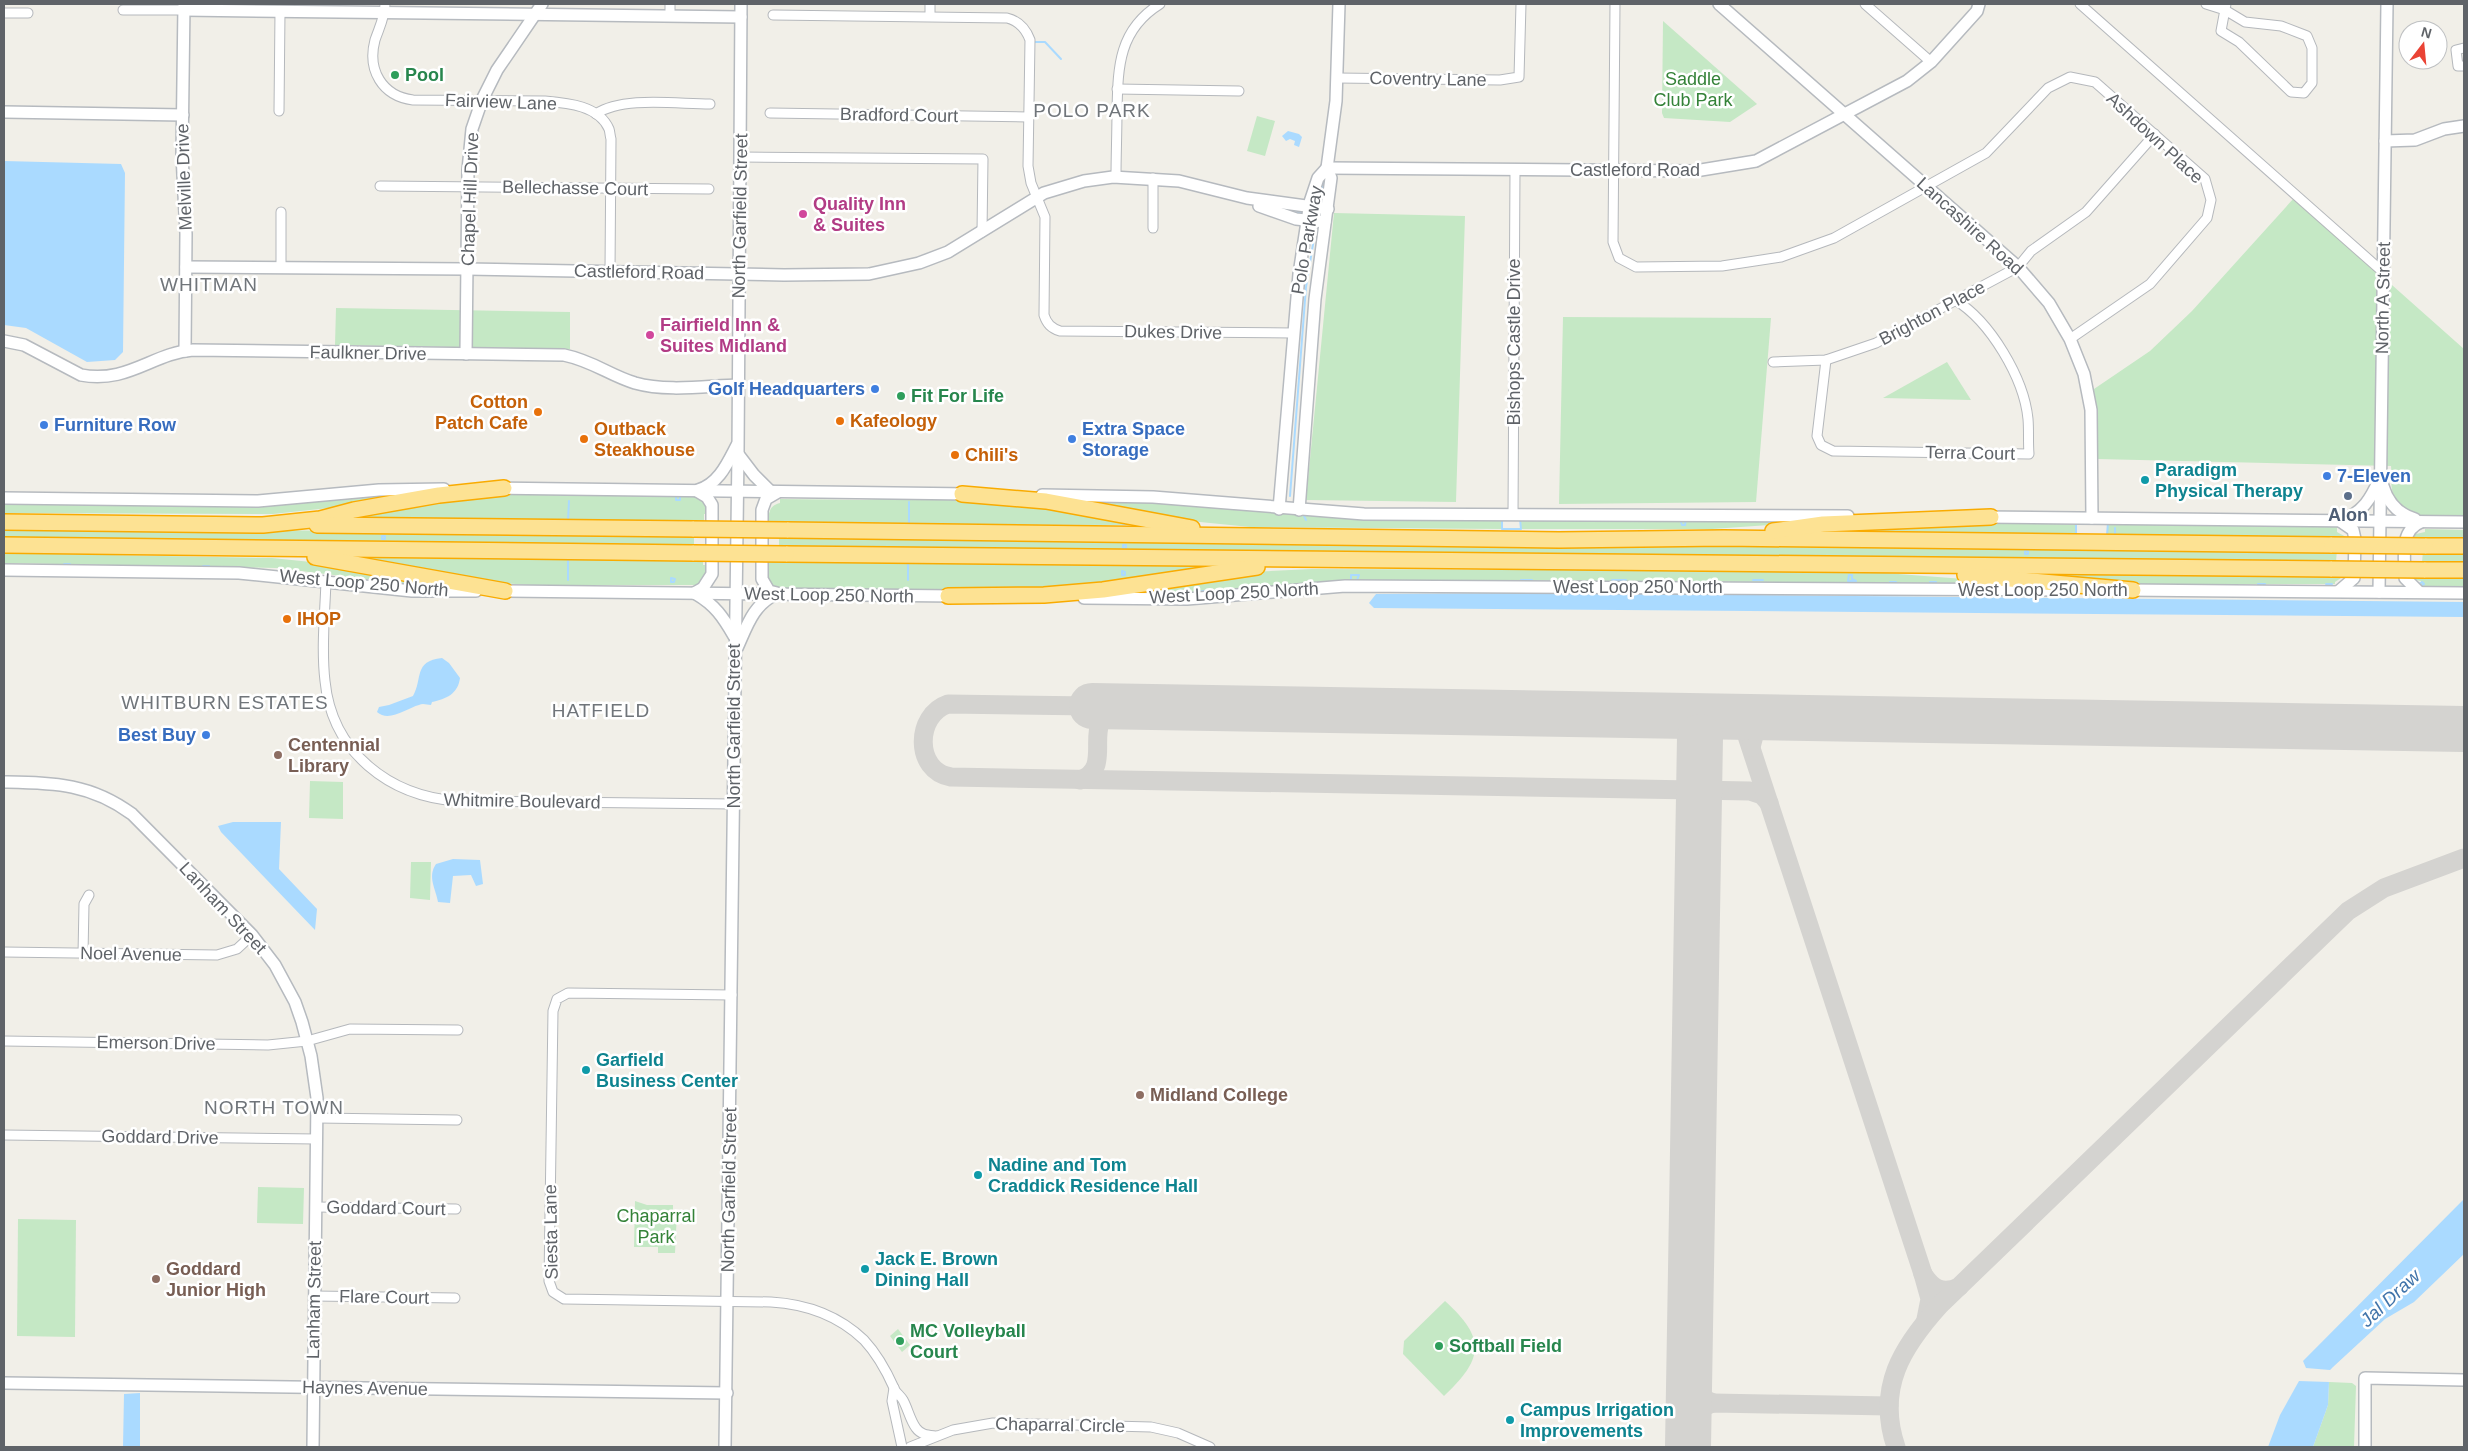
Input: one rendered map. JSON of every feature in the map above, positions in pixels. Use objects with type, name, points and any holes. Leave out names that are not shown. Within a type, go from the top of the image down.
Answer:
[{"type":"highway","points":[[263,525],[320,519],[354,510],[439,495],[504,488]]},
{"type":"highway","points":[[962,494],[1046,501],[1206,530],[1258,536]]},
{"type":"highway","points":[[1724,538],[1823,524],[1991,517]]},
{"type":"highway","points":[[4,522],[1559,540],[1724,538],[2464,546]]},
{"type":"highway","points":[[4,545],[2464,570]]},
{"type":"highway","points":[[214,548],[286,553],[338,560],[505,591]]},
{"type":"highway","points":[[948,596],[1044,594],[1103,590],[1312,559]]},
{"type":"highway","points":[[1854,565],[2132,590]]},
{"type":"main road","name":"Chapel Hill Drive","points":[[466,354],[469,148],[472,129],[482,100],[497,70],[542,4]]},
{"type":"main road","name":"North Garfield Street","points":[[725,1447],[738,492],[741,4]]},
{"type":"main road","points":[[1327,168],[1337,78],[1339,4]]},
{"type":"main road","name":"Lancashire Road","points":[[1719,4],[2018,267],[2049,303],[2070,339],[2084,374],[2092,410],[2092,518]]},
{"type":"main road","name":"Castleford Road","points":[[1327,168],[1695,171],[1756,161],[1907,81],[1931,62],[1977,11],[1979,4]]},
{"type":"main road","name":"North A Street","points":[[2379,592],[2387,4]]},
{"type":"main road","points":[[184,7],[280,12],[385,8],[534,14],[741,17]]},
{"type":"main road","name":"Melville Drive","points":[[184,7],[182,155],[186,267],[185,351]]},
{"type":"main road","points":[[4,112],[182,115]]},
{"type":"main road","points":[[2385,141],[2414,140],[2444,128],[2464,126]]},
{"type":"main road","name":"Polo Parkway","points":[[1279,508],[1299,274],[1309,206],[1318,178],[1327,168],[1331,178],[1315,299],[1299,510]]},
{"type":"main road","name":"Castleford Road","points":[[186,267],[847,275],[886,272],[932,259],[982,232],[1037,196],[1073,183],[1116,177],[1153,178],[1197,184],[1247,198],[1278,204],[1328,209]]},
{"type":"main road","name":"Castleford Road","points":[[1247,198],[1280,214],[1326,222]]},
{"type":"main road","name":"Faulkner Drive","points":[[4,340],[24,345],[81,376],[90,377],[134,370],[168,355],[185,351],[466,354],[573,357],[598,365],[625,380],[658,387],[738,385]]},
{"type":"main road","points":[[694,491],[712,482],[723,471],[738,448],[756,477],[776,492]]},
{"type":"main road","points":[[2340,521],[2353,516],[2364,507],[2381,476]]},
{"type":"main road","points":[[2381,476],[2389,502],[2406,516],[2421,522]]},
{"type":"main road","points":[[4,498],[258,501],[379,490],[504,488],[1152,497],[1364,514],[1991,517],[2464,522]]},
{"type":"main road","points":[[694,491],[707,497],[712,505],[712,574],[703,588],[694,593],[715,606],[735,638]]},
{"type":"main road","points":[[776,492],[766,499],[762,510],[762,579],[769,591],[778,594]]},
{"type":"main road","points":[[2339,591],[2354,578],[2355,540],[2353,530],[2340,521]]},
{"type":"main road","points":[[2418,592],[2404,578],[2405,537],[2412,526],[2421,522]]},
{"type":"main road","name":"West Loop 250 North","points":[[4,570],[239,573],[412,590],[1187,599],[1345,586],[2464,593]]},
{"type":"main road","points":[[735,652],[753,612],[768,598],[778,594]]},
{"type":"main road","name":"Lanham Street","points":[[4,782],[68,785],[96,793],[116,802],[142,822],[252,935],[276,966],[286,984],[298,1010],[307,1041],[316,1086],[318,1118],[312,1447]]},
{"type":"main road","points":[[2365,1447],[2365,1378],[2464,1380]]},
{"type":"main road","name":"Haynes Avenue","points":[[4,1383],[727,1393]]},
{"type":"street","points":[[670,4],[670,16]]},
{"type":"street","points":[[930,4],[930,16]]},
{"type":"street","points":[[1116,177],[1118,64],[1126,43],[1137,25],[1160,4]]},
{"type":"street","name":"Coventry Lane","points":[[1337,78],[1500,80],[1519,76],[1521,4]]},
{"type":"street","points":[[1615,4],[1613,242],[1619,258],[1636,267],[1722,266],[1781,257],[1834,238],[1927,188]]},
{"type":"street","points":[[1864,4],[1931,62]]},
{"type":"street","points":[[2080,4],[2384,273]]},
{"type":"street","points":[[2206,4],[2225,7],[2245,22],[2281,26],[2307,36],[2312,48],[2312,83],[2304,93],[2291,92],[2239,42],[2221,31],[2225,7]]},
{"type":"street","points":[[123,10],[184,7]]},
{"type":"street","name":"Fairview Lane","points":[[385,8],[375,40],[372,60],[375,74],[385,88],[405,99],[553,102],[578,106],[596,114]]},
{"type":"street","points":[[279,111],[280,12]]},
{"type":"street","points":[[4,13],[28,13]]},
{"type":"street","points":[[773,15],[930,16],[1007,18],[1015,20],[1027,32],[1030,40],[1028,170],[1037,196]]},
{"type":"street","points":[[2464,48],[2456,50],[2456,64],[2464,66]]},
{"type":"street","name":"Ashdown Place","points":[[1927,188],[1986,153],[2048,88],[2070,77],[2095,82],[2205,179],[2211,200],[2207,218],[2150,284],[2070,339]]},
{"type":"street","points":[[1118,90],[1239,91]]},
{"type":"street","points":[[610,272],[611,139],[605,123],[596,114],[608,107],[628,103],[710,104]]},
{"type":"street","name":"Bradford Court","points":[[770,113],[1028,117]]},
{"type":"street","name":"Brighton Place","points":[[1773,362],[1826,360],[1876,343],[2018,267],[2031,251],[2086,212],[2155,134]]},
{"type":"street","points":[[740,157],[982,159],[982,232]]},
{"type":"street","name":"Bishops Castle Drive","points":[[1513,515],[1515,170]]},
{"type":"street","points":[[1153,178],[1153,228]]},
{"type":"street","name":"Bellechasse Court","points":[[380,186],[709,189]]},
{"type":"street","name":"Dukes Drive","points":[[1037,196],[1045,217],[1044,315],[1047,323],[1053,328],[1060,331],[1293,333]]},
{"type":"street","points":[[281,212],[281,267]]},
{"type":"street","name":"Terra Court","points":[[1826,360],[1817,436],[1821,445],[1833,451],[2029,454],[2028,417],[2013,368],[1985,326],[1955,300]]},
{"type":"street","name":"Whitmire Boulevard","points":[[326,581],[324,664],[330,708],[337,726],[351,748],[370,768],[394,785],[425,797],[457,801],[734,804]]},
{"type":"street","points":[[83,954],[84,904],[89,895]]},
{"type":"street","name":"Noel Avenue","points":[[4,952],[217,955],[237,949],[252,935]]},
{"type":"street","name":"Siesta Lane","points":[[732,995],[568,993],[555,1002],[553,1009],[549,1281],[553,1292],[564,1299],[788,1303],[820,1311],[853,1330],[876,1354],[893,1383],[892,1401],[902,1447]]},
{"type":"street","name":"Emerson Drive","points":[[4,1041],[268,1045],[307,1041],[350,1029],[458,1030]]},
{"type":"street","points":[[318,1118],[457,1120]]},
{"type":"street","name":"Goddard Drive","points":[[4,1135],[317,1139]]},
{"type":"street","name":"Goddard Court","points":[[316,1207],[456,1209]]},
{"type":"street","name":"Flare Court","points":[[314,1296],[455,1298]]},
{"type":"street","name":"Siesta Lane","points":[[894,1388],[902,1398],[916,1429],[926,1435],[936,1436]]},
{"type":"street","name":"Chaparral Circle","points":[[910,1447],[953,1430],[992,1423],[1151,1427],[1178,1433],[1210,1447]]},
{"type":"green space","name":"Saddle Club Park","points":[[1663,21],[1757,104],[1730,122],[1664,118],[1662,113]]},
{"type":"green space","points":[[1257,116],[1275,121],[1265,156],[1247,151]]},
{"type":"green space","points":[[2294,198],[2464,349],[2464,516],[2423,516],[2405,509],[2398,503],[2393,493],[2391,466],[2097,459],[2094,389],[2150,351],[2192,311]]},
{"type":"green space","points":[[1334,213],[1465,216],[1456,502],[1306,500]]},
{"type":"green space","points":[[336,308],[570,312],[570,349],[335,345]]},
{"type":"green space","points":[[1563,317],[1771,318],[1756,502],[1559,504]]},
{"type":"green space","points":[[1947,362],[1971,400],[1883,398]]},
{"type":"green space","points":[[408,492],[357,505],[273,514],[4,513],[4,502]]},
{"type":"green space","points":[[511,493],[692,495],[704,500],[709,514],[704,514],[704,523],[364,519],[364,511]]},
{"type":"green space","points":[[902,498],[1000,500],[1142,525],[768,524],[771,508],[780,503],[780,499],[862,500]]},
{"type":"green space","points":[[1079,500],[1154,501],[1347,518],[1502,518],[1502,529],[1250,527],[1170,519]]},
{"type":"green space","points":[[1520,519],[1705,519],[1812,522],[1712,529],[1521,529]]},
{"type":"green space","points":[[1930,521],[2076,523],[2076,535],[1821,533],[1821,528]]},
{"type":"green space","points":[[2108,523],[2337,526],[2337,532],[2346,537],[2107,535]]},
{"type":"green space","points":[[4,527],[694,535],[694,547],[4,539]]},
{"type":"green space","points":[[2425,529],[2464,530],[2464,539],[2413,538],[2416,534],[2425,532]]},
{"type":"green space","points":[[779,536],[2337,550],[2336,562],[779,549]]},
{"type":"green space","points":[[2423,550],[2464,551],[2464,563],[2422,563]]},
{"type":"green space","points":[[4,553],[272,558],[311,562],[435,584],[408,584],[276,568],[4,563]]},
{"type":"green space","points":[[366,558],[703,560],[703,565],[708,565],[708,570],[697,585],[531,585],[498,583],[365,562]]},
{"type":"green space","points":[[768,560],[1209,565],[1218,567],[1035,592],[778,589],[771,587],[763,566],[768,566]]},
{"type":"green space","points":[[1312,569],[1859,571],[1977,580],[1976,583],[1338,581],[1178,593],[1122,593],[1250,572]]},
{"type":"green space","points":[[2022,574],[2347,574],[2335,582],[2335,584],[2101,584]]},
{"type":"green space","points":[[2412,574],[2464,575],[2464,588],[2421,587],[2421,581],[2416,580]]},
{"type":"green space","points":[[310,781],[343,782],[343,819],[309,818]]},
{"type":"green space","points":[[411,862],[431,862],[430,900],[410,898]]},
{"type":"green space","points":[[258,1187],[304,1188],[303,1224],[257,1223]]},
{"type":"green space","name":"Chaparral Park","points":[[635,1201],[647,1205],[673,1205],[673,1212],[677,1212],[675,1253],[658,1253],[658,1247],[634,1247]]},
{"type":"green space","points":[[18,1219],[76,1220],[75,1337],[17,1336]]},
{"type":"green space","name":"Softball Field","points":[[1445,1301],[1459,1314],[1468,1327],[1475,1349],[1473,1360],[1467,1371],[1444,1396],[1403,1354],[1404,1341]]},
{"type":"green space","name":"MC Volleyball Court","points":[[898,1329],[910,1345],[902,1352],[890,1336]]},
{"type":"green space","points":[[2329,1382],[2352,1383],[2356,1386],[2354,1447],[2313,1447],[2328,1405]]},
{"type":"water","points":[[1288,131],[1299,134],[1302,137],[1299,147],[1294,145],[1295,141],[1290,139],[1286,141],[1282,136]]},
{"type":"water","points":[[4,161],[121,164],[125,173],[123,352],[115,360],[87,362],[26,328],[4,325]]},
{"type":"water","points":[[1537,593],[2464,602],[2464,617],[1374,608],[1369,603],[1376,594]]},
{"type":"water","points":[[442,658],[449,663],[460,678],[454,692],[432,702],[431,705],[420,704],[398,714],[387,716],[377,712],[379,707],[413,696],[423,667],[433,660]]},
{"type":"water","points":[[233,822],[281,822],[279,869],[317,909],[315,930],[221,832],[218,826]]},
{"type":"water","points":[[453,859],[480,860],[483,884],[476,886],[471,875],[453,876],[450,903],[438,902],[432,878],[433,869],[436,864]]},
{"type":"water","name":"Jal Draw","points":[[2464,1199],[2464,1254],[2414,1302],[2385,1319],[2330,1370],[2306,1368],[2303,1361]]},
{"type":"water","points":[[2299,1381],[2329,1382],[2328,1405],[2313,1447],[2268,1447],[2280,1415]]},
{"type":"water","points":[[140,1393],[140,1447],[123,1447],[124,1394]]},
{"type":"waterway","points":[[1034,42],[1045,42],[1061,59]]},
{"type":"waterway","points":[[1319,202],[1324,180]]},
{"type":"waterway","points":[[1291,212],[1302,213]]},
{"type":"waterway","points":[[1290,496],[1306,287],[1315,232]]},
{"type":"waterway","points":[[382,493],[385,496],[382,499],[379,496],[382,493]]},
{"type":"waterway","points":[[676,496],[680,496],[680,500],[676,500],[676,496]]},
{"type":"waterway","points":[[568,521],[569,501]]},
{"type":"waterway","points":[[909,502],[909,525]]},
{"type":"waterway","points":[[1303,514],[1306,520]]},
{"type":"waterway","points":[[1502,518],[1520,519],[1521,529],[1502,529],[1502,518]]},
{"type":"waterway","points":[[1680,519],[1686,519],[1685,525],[1682,525],[1680,519]]},
{"type":"waterway","points":[[1123,520],[1127,520],[1127,524],[1123,524],[1123,520]]},
{"type":"waterway","points":[[2076,523],[2108,523],[2107,535],[2076,535],[2076,523]]},
{"type":"waterway","points":[[2115,528],[2115,535]]},
{"type":"waterway","points":[[382,536],[385,536],[385,539],[382,539],[382,536]]},
{"type":"waterway","points":[[1123,545],[1126,545],[1126,549],[1123,548],[1123,545]]},
{"type":"waterway","points":[[2025,551],[2028,551],[2028,554],[2025,554],[2025,551]]},
{"type":"waterway","points":[[568,558],[568,580]]},
{"type":"waterway","points":[[908,562],[908,580]]},
{"type":"waterway","points":[[64,564],[70,564]]},
{"type":"waterway","points":[[203,566],[209,566]]},
{"type":"waterway","points":[[1122,571],[1125,572],[1125,575],[1122,575],[1122,571]]},
{"type":"waterway","points":[[381,574],[385,575],[384,578],[381,578],[381,574]]},
{"type":"waterway","points":[[1351,575],[1359,575],[1357,580],[1351,580],[1351,575]]},
{"type":"waterway","points":[[1849,575],[1852,575],[1852,579],[1856,581],[1848,581],[1849,575]]},
{"type":"waterway","points":[[671,578],[675,579],[674,582],[671,582],[671,578]]},
{"type":"waterway","points":[[1521,580],[1532,580]]},
{"type":"waterway","points":[[1612,580],[1626,580]]},
{"type":"waterway","points":[[1753,580],[1763,580]]},
{"type":"waterway","points":[[1890,582],[1896,582]]},
{"type":"waterway","points":[[1930,582],[1936,582]]},
{"type":"waterway","points":[[2422,582],[2424,584],[2421,586],[2419,584],[2422,582]]},
{"type":"waterway","points":[[2258,584],[2265,584]]},
{"type":"waterway","points":[[2326,584],[2332,584]]},
{"type":"waterway","points":[[2186,585],[2193,585]]},
{"type":"waterway","points":[[1243,588],[1250,588]]},
{"type":"waterway","points":[[1198,592],[1204,591]]},
{"type":"taxiway","points":[[1092,706],[948,704],[937,710],[929,719],[923,742],[925,754],[930,765],[939,773],[951,777],[1750,791],[1762,795],[1769,803]]},
{"type":"taxiway","points":[[1080,780],[1091,774],[1096,765],[1100,722],[1107,713],[1119,706]]},
{"type":"taxiway","points":[[1724,716],[1737,721],[1746,733],[1923,1274]]},
{"type":"taxiway","points":[[1700,737],[1707,723],[1724,716]]},
{"type":"taxiway","points":[[1751,747],[1756,728],[1770,717]]},
{"type":"taxiway","points":[[1699,809],[1708,796],[1719,790]]},
{"type":"taxiway","points":[[1896,1447],[1889,1406],[1891,1387],[1896,1370],[1914,1337],[1940,1305],[2348,911],[2384,888],[2464,858]]},
{"type":"taxiway","points":[[1926,1319],[1930,1299],[1923,1274],[1938,1289],[1947,1290],[1959,1287]]},
{"type":"taxiway","points":[[1689,1379],[1697,1396],[1713,1403]]},
{"type":"taxiway","points":[[1689,1423],[1698,1409],[1713,1403],[1889,1406]]},
{"type":"runway","points":[[1092,706],[2464,729]]},
{"type":"runway","points":[[1688,1447],[1700,737]]},
{"type":"place","name":"Pool","points":[[395,75]]},
{"type":"place","name":"Quality Inn & Suites","points":[[803,214]]},
{"type":"place","name":"Fairfield Inn & Suites Midland","points":[[650,335]]},
{"type":"place","name":"Golf Headquarters","points":[[875,389]]},
{"type":"place","name":"Fit For Life","points":[[901,396]]},
{"type":"place","name":"Cotton Patch Cafe","points":[[538,412]]},
{"type":"place","name":"Kafeology","points":[[840,421]]},
{"type":"place","name":"Furniture Row","points":[[44,425]]},
{"type":"place","name":"Outback Steakhouse","points":[[584,439]]},
{"type":"place","name":"Extra Space Storage","points":[[1072,439]]},
{"type":"place","name":"Chili's","points":[[955,455]]},
{"type":"place","name":"7-Eleven","points":[[2327,476]]},
{"type":"place","name":"Paradigm Physical Therapy","points":[[2145,480]]},
{"type":"place","name":"Alon","points":[[2348,496]]},
{"type":"place","name":"IHOP","points":[[287,619]]},
{"type":"place","name":"Best Buy","points":[[206,735]]},
{"type":"place","name":"Centennial Library","points":[[278,755]]},
{"type":"place","name":"Garfield Business Center","points":[[586,1070]]},
{"type":"place","name":"Midland College","points":[[1140,1095]]},
{"type":"place","name":"Nadine and Tom Craddick Residence Hall","points":[[978,1175]]},
{"type":"place","name":"Jack E. Brown Dining Hall","points":[[865,1269]]},
{"type":"place","name":"Goddard Junior High","points":[[156,1279]]},
{"type":"place","name":"MC Volleyball Court","points":[[900,1341]]},
{"type":"place","name":"Softball Field","points":[[1439,1346]]},
{"type":"place","name":"Campus Irrigation Improvements","points":[[1510,1420]]},
{"type":"district","name":"POLO PARK","points":[[1092,110]]},
{"type":"district","name":"WHITMAN","points":[[209,284]]},
{"type":"district","name":"WHITBURN ESTATES","points":[[225,702]]},
{"type":"district","name":"HATFIELD","points":[[601,710]]},
{"type":"district","name":"NORTH TOWN","points":[[274,1107]]}]
